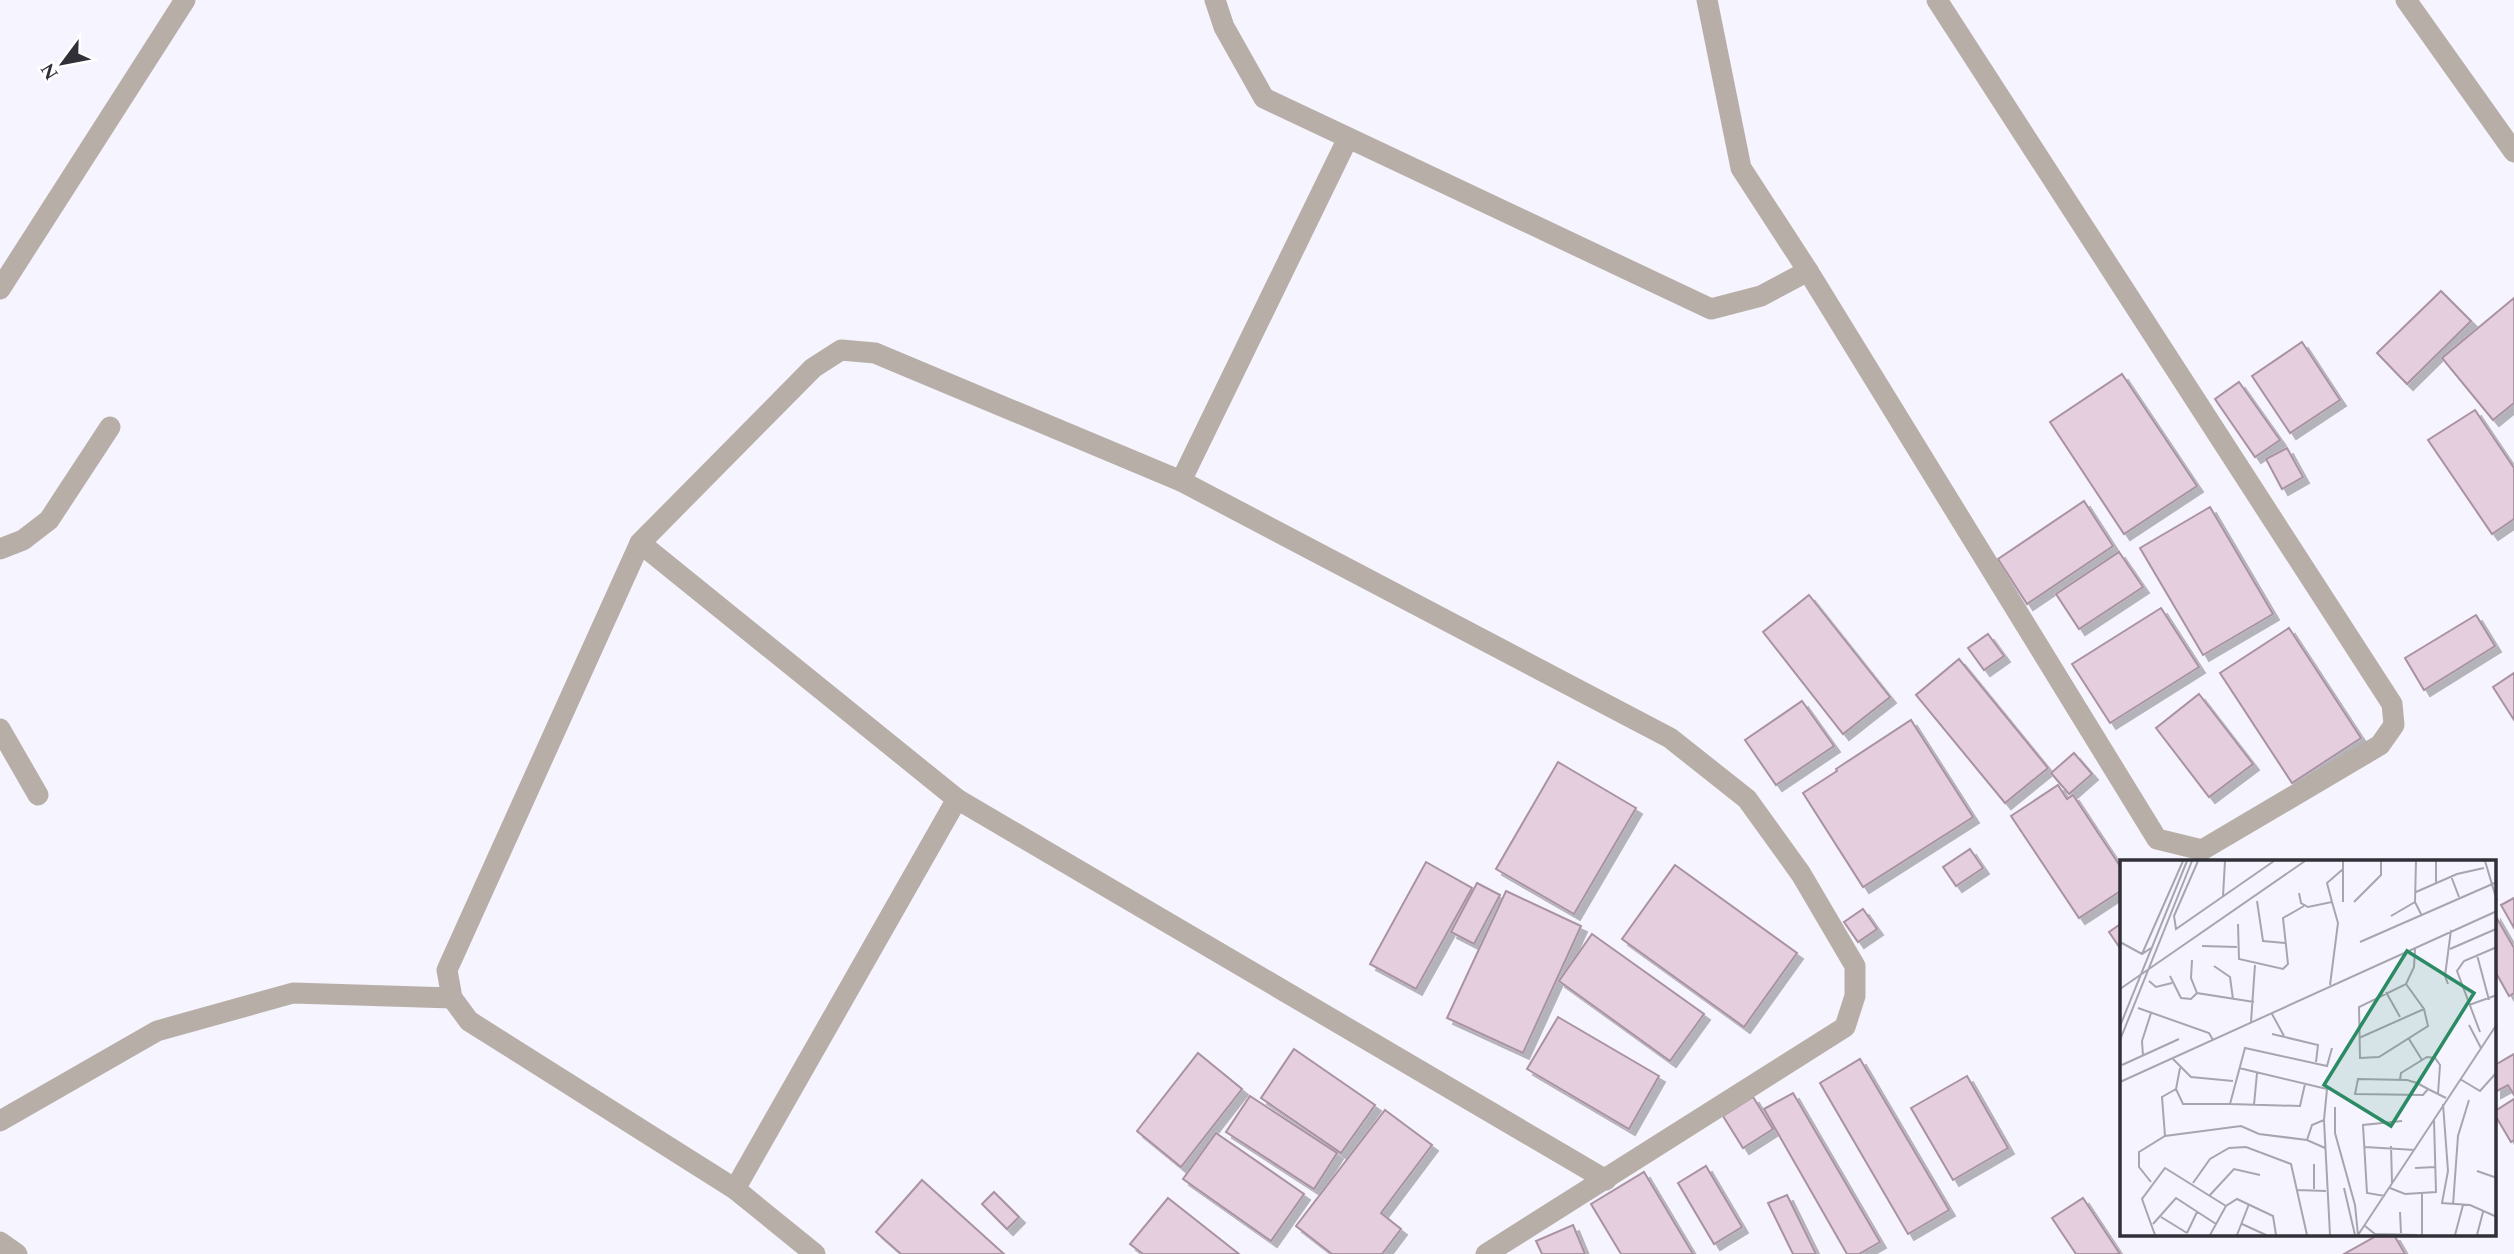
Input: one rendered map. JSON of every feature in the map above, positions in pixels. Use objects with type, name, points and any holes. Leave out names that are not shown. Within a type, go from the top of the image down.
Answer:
[{"type":"street","points":[[0,289],[184,0]]},
{"type":"street","points":[[1215,0],[1224,27],[1264,98],[1711,309],[1761,296],[1808,271]]},
{"type":"street","points":[[1707,0],[1741,168],[1808,271],[2158,839],[2202,850],[2380,746],[2393,724],[2392,704],[1937,0]]},
{"type":"street","points":[[2406,0],[2514,152]]},
{"type":"street","points":[[1181,481],[1348,138]]},
{"type":"street","points":[[815,1254],[735,1189],[469,1021],[452,998],[447,970],[639,543],[813,368],[841,350],[874,353],[1181,481],[1670,738],[1747,799],[1801,874],[1855,966],[1855,996],[1845,1027],[1486,1254]]},
{"type":"street","points":[[0,549],[23,540],[49,520],[110,427]]},
{"type":"street","points":[[639,543],[957,799],[1606,1180]]},
{"type":"street","points":[[0,729],[38,795]]},
{"type":"street","points":[[735,1189],[957,799]]},
{"type":"street","points":[[0,1121],[157,1031],[293,993],[452,998]]},
{"type":"street","points":[[0,1242],[17,1254]]},
{"type":"building","points":[[2441,291],[2471,321],[2407,384],[2377,353]]},
{"type":"building","points":[[2514,298],[2514,403],[2493,420],[2442,358]]},
{"type":"building","points":[[2302,342],[2340,400],[2290,433],[2252,376]]},
{"type":"building","points":[[2122,374],[2197,486],[2124,534],[2050,422]]},
{"type":"building","points":[[2239,382],[2280,440],[2255,457],[2215,399]]},
{"type":"building","points":[[2475,410],[2514,468],[2514,519],[2492,534],[2428,440]]},
{"type":"building","points":[[2287,448],[2303,477],[2282,489],[2266,459]]},
{"type":"building","points":[[2084,501],[2113,546],[2027,604],[1998,559]]},
{"type":"building","points":[[2210,507],[2273,614],[2203,655],[2140,548]]},
{"type":"building","points":[[2119,552],[2143,587],[2079,629],[2056,594]]},
{"type":"building","points":[[1809,595],[1890,697],[1843,734],[1763,632]]},
{"type":"building","points":[[2161,608],[2199,667],[2110,723],[2072,664]]},
{"type":"building","points":[[2476,615],[2495,646],[2424,690],[2405,658]]},
{"type":"building","points":[[2289,628],[2361,738],[2292,783],[2220,673]]},
{"type":"building","points":[[1988,634],[2004,656],[1984,670],[1968,648]]},
{"type":"building","points":[[1959,659],[2048,768],[2005,803],[1916,695]]},
{"type":"building","points":[[2514,673],[2514,720],[2493,687]]},
{"type":"building","points":[[2199,694],[2253,764],[2209,797],[2156,728]]},
{"type":"building","points":[[1802,701],[1834,746],[1776,785],[1745,740]]},
{"type":"building","points":[[1911,720],[1973,817],[1863,887],[1803,793]]},
{"type":"building","points":[[2074,753],[2092,774],[2069,794],[2051,773]]},
{"type":"building","points":[[1558,762],[1636,808],[1574,914],[1496,869]]},
{"type":"building","points":[[2058,785],[2067,799],[2073,795],[2120,866],[2120,891],[2079,918],[2011,816]]},
{"type":"building","points":[[1970,849],[1983,868],[1956,886],[1943,867]]},
{"type":"building","points":[[1426,862],[1472,888],[1416,989],[1370,964]]},
{"type":"building","points":[[1675,865],[1797,953],[1744,1027],[1622,939]]},
{"type":"building","points":[[1477,883],[1500,895],[1474,944],[1451,932]]},
{"type":"building","points":[[1506,891],[1581,926],[1523,1053],[1447,1018]]},
{"type":"building","points":[[2514,898],[2514,928],[2501,905]]},
{"type":"building","points":[[1863,909],[1877,929],[1858,942],[1844,922]]},
{"type":"building","points":[[2496,917],[2514,948],[2514,993],[2509,996],[2496,973]]},
{"type":"building","points":[[2120,924],[2120,948],[2109,932]]},
{"type":"building","points":[[1592,934],[1704,1014],[1670,1061],[1559,981]]},
{"type":"building","points":[[1558,1017],[1659,1076],[1629,1129],[1527,1069]]},
{"type":"building","points":[[1294,1049],[1375,1105],[1341,1153],[1261,1098]]},
{"type":"building","points":[[1198,1053],[1242,1089],[1181,1167],[1137,1131]]},
{"type":"building","points":[[2514,1054],[2514,1095],[2508,1085],[2496,1091],[2496,1064]]},
{"type":"building","points":[[1860,1059],[1949,1210],[1908,1234],[1820,1083]]},
{"type":"building","points":[[1967,1076],[2008,1148],[1953,1180],[1911,1108]]},
{"type":"building","points":[[1793,1093],[1880,1242],[1859,1254],[1847,1254],[1764,1109]]},
{"type":"building","points":[[1250,1096],[1337,1153],[1314,1189],[1226,1132]]},
{"type":"building","points":[[1753,1097],[1773,1129],[1743,1148],[1723,1116]]},
{"type":"building","points":[[2514,1099],[2514,1140],[2511,1142],[2496,1117],[2496,1110]]},
{"type":"building","points":[[1385,1110],[1432,1145],[1381,1213],[1401,1229],[1382,1254],[1332,1254],[1296,1226]]},
{"type":"building","points":[[1216,1133],[1304,1194],[1271,1241],[1183,1179]]},
{"type":"building","points":[[1706,1166],[1742,1227],[1714,1244],[1678,1183]]},
{"type":"building","points":[[1644,1172],[1693,1254],[1621,1254],[1591,1204]]},
{"type":"building","points":[[922,1180],[1004,1254],[901,1254],[876,1232]]},
{"type":"building","points":[[994,1192],[1019,1217],[1007,1229],[982,1204]]},
{"type":"building","points":[[1787,1195],[1816,1254],[1793,1254],[1768,1203]]},
{"type":"building","points":[[1168,1198],[1239,1254],[1143,1254],[1130,1244]]},
{"type":"building","points":[[2083,1198],[2120,1254],[2076,1254],[2052,1218]]},
{"type":"building","points":[[1573,1225],[1585,1254],[1542,1254],[1536,1241]]},
{"type":"building","points":[[2376,1236],[2395,1236],[2405,1254],[2344,1254]]}]
